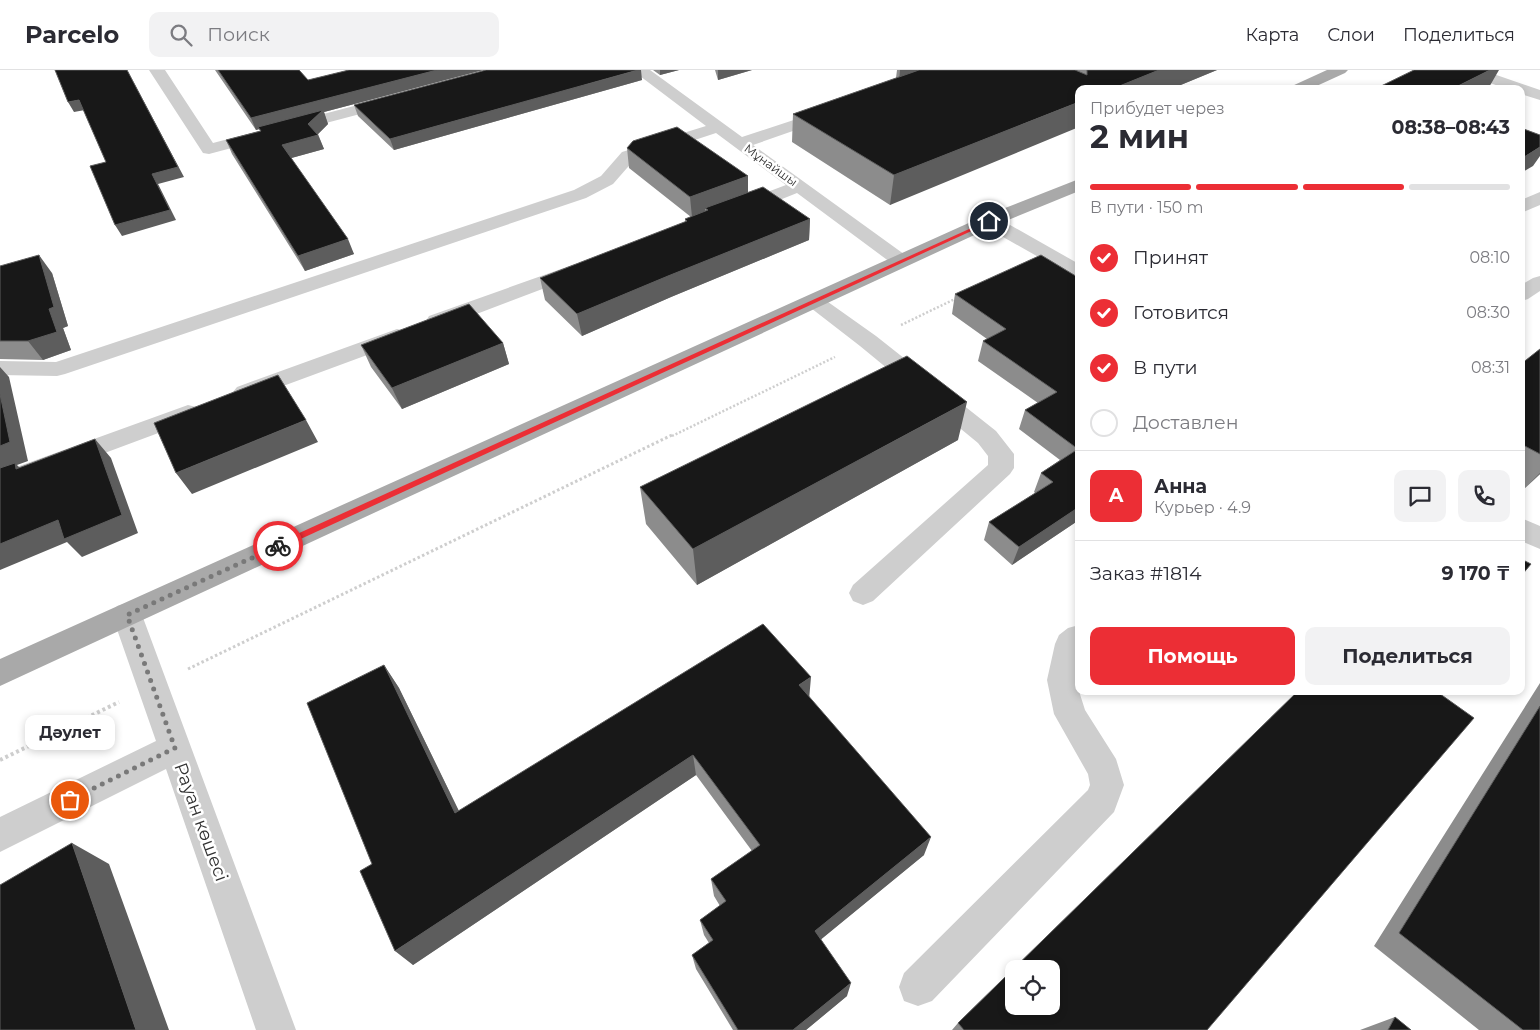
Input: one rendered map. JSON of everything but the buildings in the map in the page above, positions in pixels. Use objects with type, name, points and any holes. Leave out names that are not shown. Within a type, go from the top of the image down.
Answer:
[{"type":"main road","points":[[1306,85],[1340,70]]},
{"type":"main road","points":[[0,673],[989,221],[1075,186]]},
{"type":"street","points":[[157,70],[209,149],[411,96]]},
{"type":"street","name":"Мұнайшы","points":[[640,70],[901,261]]},
{"type":"street","points":[[1467,70],[1511,85]]},
{"type":"street","points":[[1525,90],[1540,95]]},
{"type":"street","points":[[741,143],[843,108]]},
{"type":"street","points":[[0,368],[57,369],[570,197],[608,180],[628,156],[718,127]]},
{"type":"street","points":[[725,214],[800,186]]},
{"type":"street","points":[[1525,205],[1540,198]]},
{"type":"street","points":[[989,221],[1075,270]]},
{"type":"street","points":[[0,483],[595,262]]},
{"type":"street","points":[[1525,292],[1540,282]]},
{"type":"street","points":[[814,301],[868,341],[987,437],[1001,454],[1001,468],[863,593]]},
{"type":"street","points":[[1525,530],[1540,539]]},
{"type":"street","name":"Рауан көшесі","points":[[127,615],[276,1030]]},
{"type":"street","points":[[918,987],[1102,800],[1107,785],[1104,770],[1070,714],[1062,680],[1070,644],[1075,641]]},
{"type":"street","points":[[0,835],[175,748]]},
{"type":"path","points":[[0,760],[958,298]]},
{"type":"way so far","points":[[70,800],[175,748],[127,615],[278,546]]},
{"type":"place","name":"Дәулет","points":[[70,800]]},
{"type":"route","points":[[278,546],[989,221]]}]
